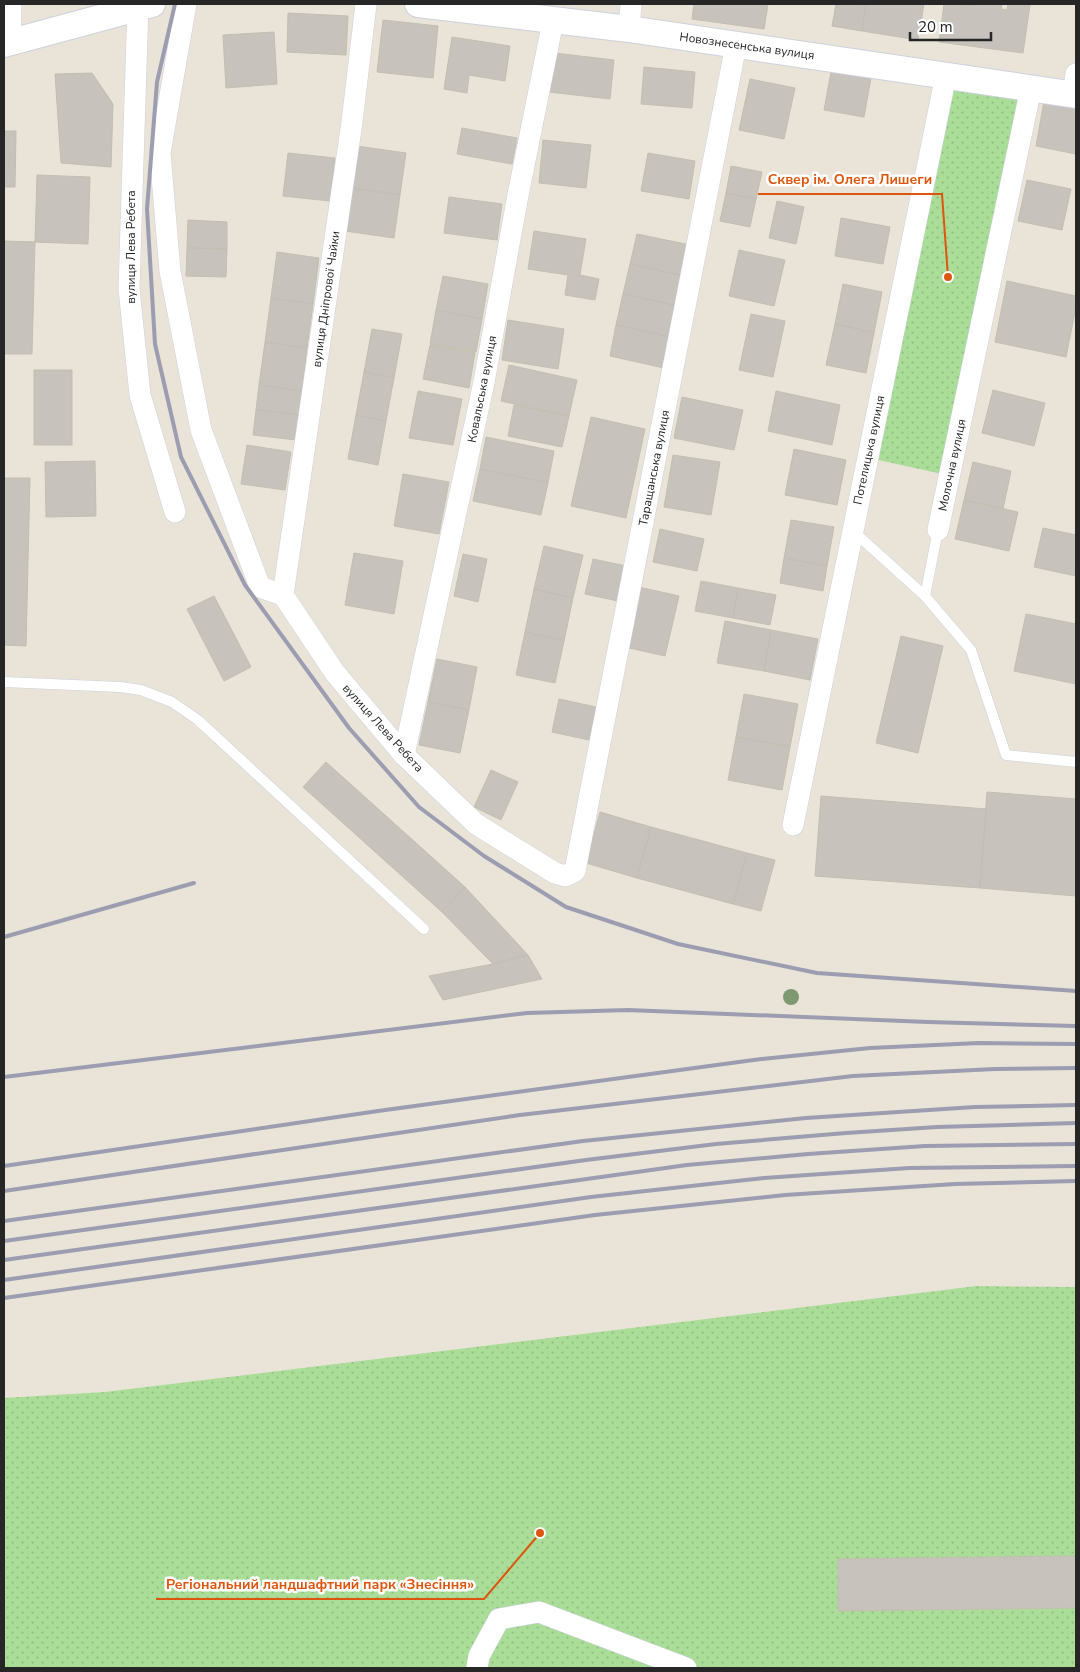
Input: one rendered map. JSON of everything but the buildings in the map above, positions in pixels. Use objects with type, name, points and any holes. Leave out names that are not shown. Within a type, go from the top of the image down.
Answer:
[{"type":"street","points":[[11,4],[7,43],[142,5]]},
{"type":"street","points":[[186,4],[160,153],[170,271],[201,430],[260,587],[283,595]]},
{"type":"street","name":"вулиця Дніпрової Чайки","points":[[283,595],[352,122],[366,4]]},
{"type":"street","name":"Новознесенська вулиця","points":[[418,4],[629,29],[1031,88],[1075,88]]},
{"type":"street","points":[[629,29],[631,4]]},
{"type":"street","name":"вулиця Лева Ребета","points":[[142,5],[129,288],[140,395],[175,512]]},
{"type":"street","name":"Ковальська вулиця","points":[[404,755],[484,382],[518,195],[553,21]]},
{"type":"street","name":"Таращанська вулиця","points":[[555,873],[565,876],[575,871],[736,45]]},
{"type":"street","name":"Потелицька вулиця","points":[[793,825],[946,75]]},
{"type":"street","name":"Молочна вулиця","points":[[938,530],[1031,88]]},
{"type":"street","name":"вулиця Лева Ребета","points":[[283,595],[335,673],[404,755],[476,824],[555,873]]},
{"type":"street","points":[[477,1668],[479,1656],[499,1619],[538,1612],[686,1668]]},
{"type":"lane","points":[[852,530],[925,596],[971,650],[1006,755],[1076,762]]},
{"type":"lane","name":"Молочна вулиця","points":[[925,596],[938,530]]},
{"type":"lane","points":[[4,682],[131,688],[157,695],[181,707],[424,929]]},
{"type":"green space","points":[[950,82],[1024,94],[942,474],[874,459]]},
{"type":"green space","points":[[977,1286],[1076,1287],[1076,1668],[4,1668],[4,1398],[105,1392]]},
{"type":"railway","points":[[175,4],[157,82],[147,209],[155,344],[181,457],[245,585],[349,728],[419,807],[484,856],[566,907],[678,944],[817,973],[1076,991]]},
{"type":"railway","points":[[4,937],[194,883]]},
{"type":"railway","points":[[4,1077],[527,1013],[628,1010],[1076,1026]]},
{"type":"railway","points":[[4,1166],[378,1111],[761,1059],[870,1048],[979,1043],[1076,1044]]},
{"type":"railway","points":[[4,1191],[520,1115],[853,1076],[995,1069],[1076,1068]]},
{"type":"railway","points":[[4,1221],[583,1141],[806,1118],[975,1107],[1076,1105]]},
{"type":"railway","points":[[4,1241],[586,1160],[716,1144],[937,1127],[1076,1123]]},
{"type":"railway","points":[[4,1260],[687,1165],[925,1146],[1076,1144]]},
{"type":"railway","points":[[4,1280],[591,1197],[764,1178],[909,1168],[1076,1166]]},
{"type":"railway","points":[[4,1298],[595,1215],[785,1195],[955,1184],[1076,1181]]},
{"type":"place","name":"Сквер ім. Олега Лишеги","points":[[948,277]]},
{"type":"place","name":"Регіональний ландшафтний парк «Знесіння»","points":[[540,1533]]}]
